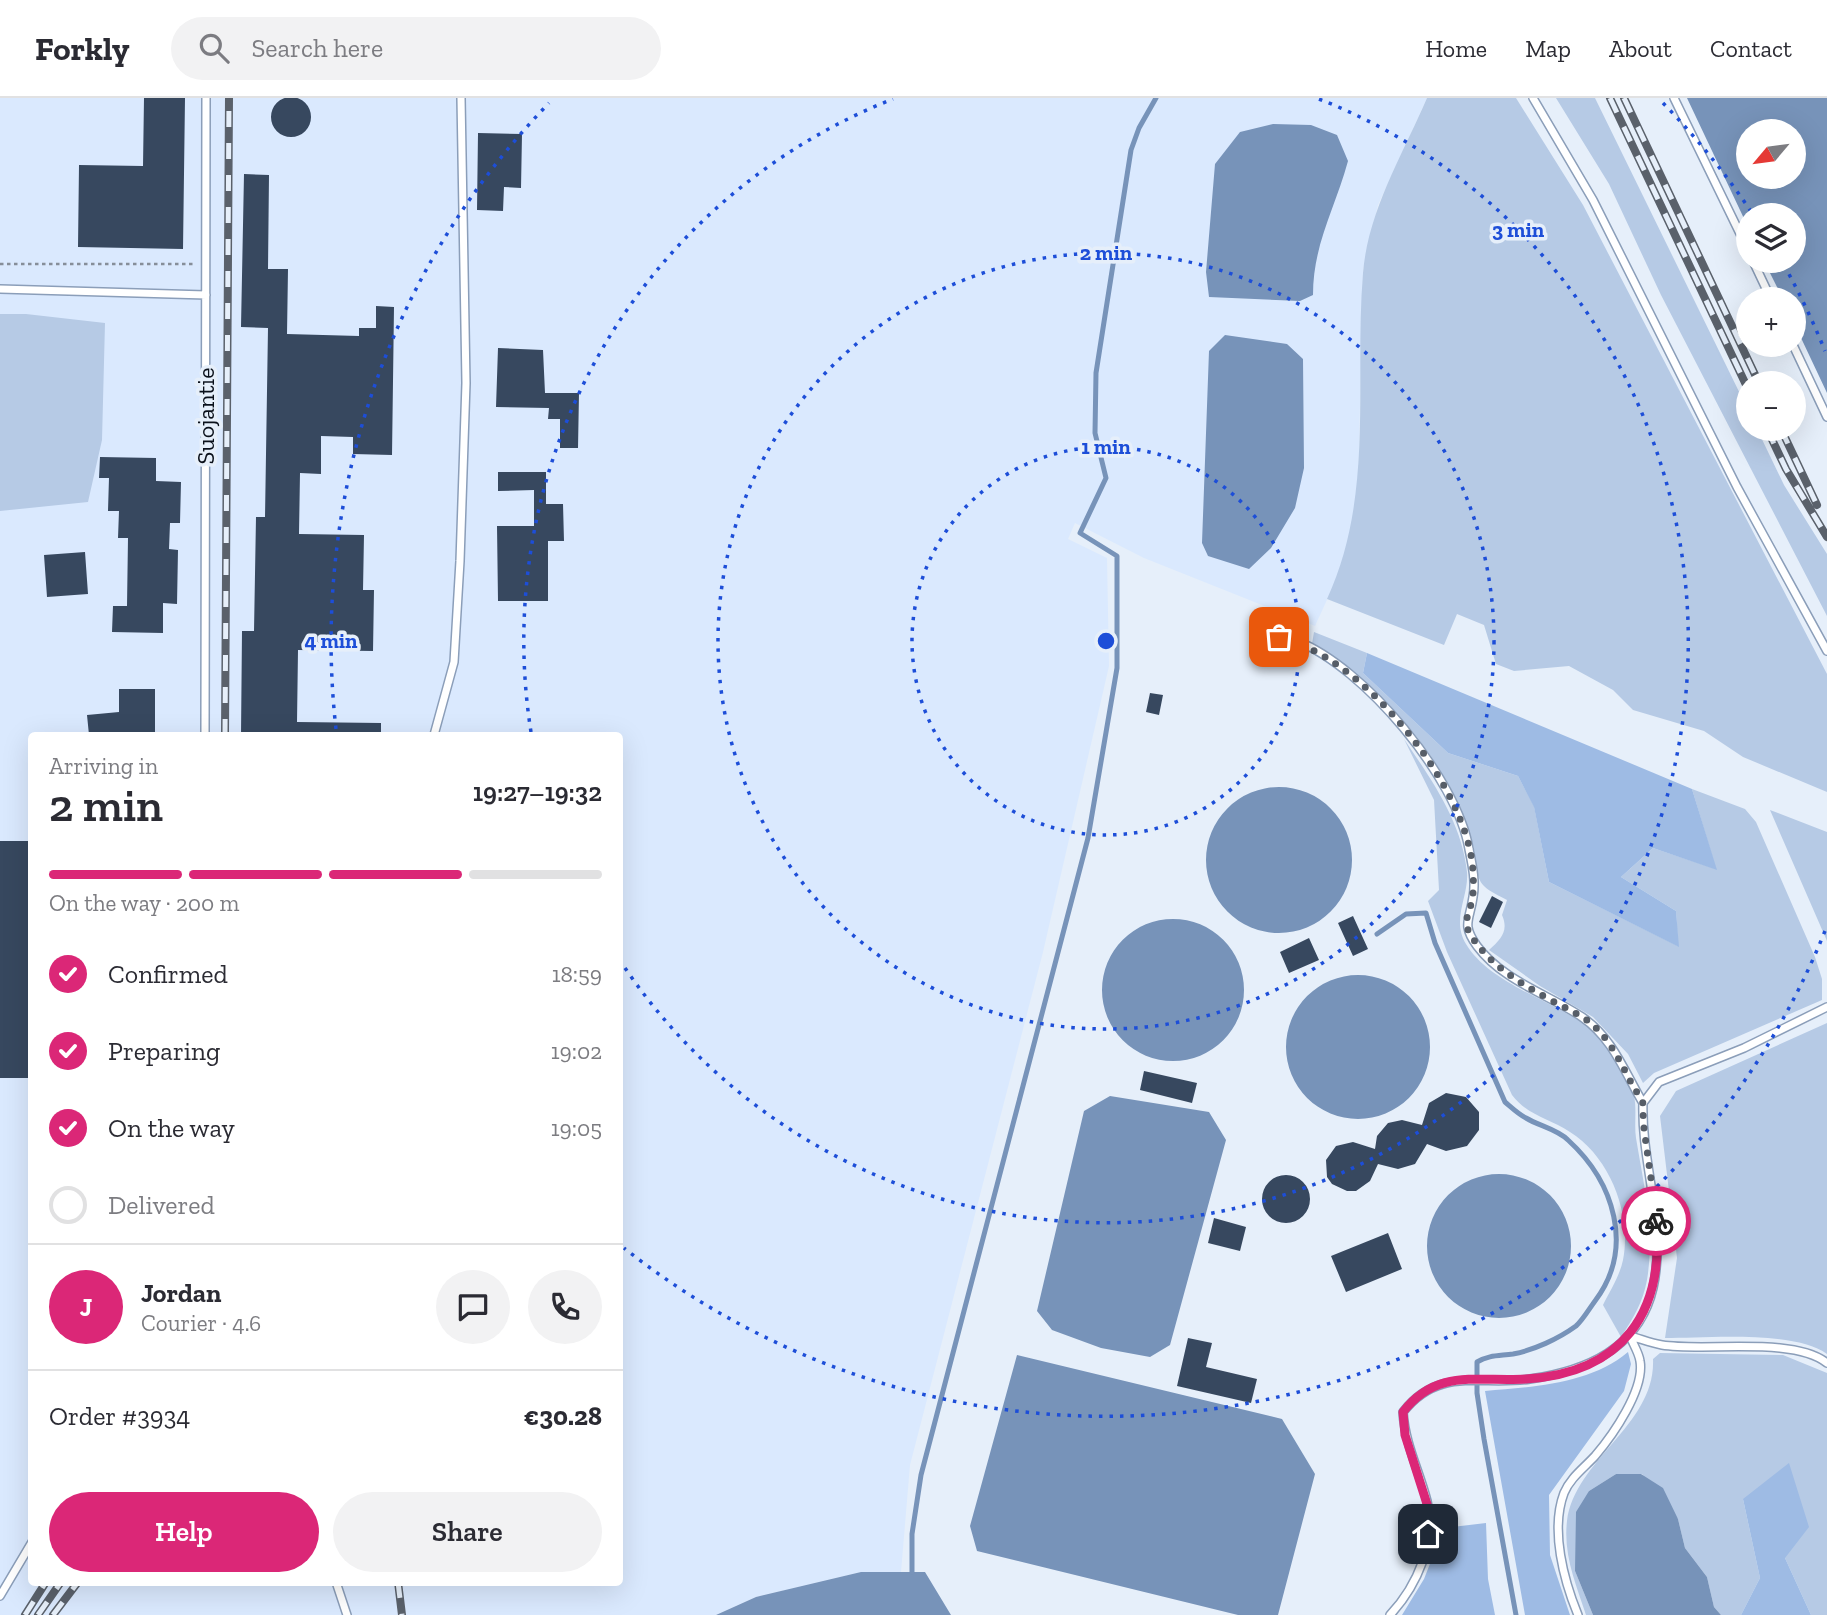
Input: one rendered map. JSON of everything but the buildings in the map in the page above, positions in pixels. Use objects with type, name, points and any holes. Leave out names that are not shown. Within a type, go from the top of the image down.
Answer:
[{"type":"lane","name":"Suojantie","points":[[205,732],[206,98]]},
{"type":"lane","points":[[434,732],[454,662],[460,561],[466,383],[461,98]]},
{"type":"lane","points":[[1533,98],[1593,200],[1737,486],[1827,652]]},
{"type":"lane","points":[[1674,98],[1736,225]]},
{"type":"lane","points":[[0,289],[206,295]]},
{"type":"lane","points":[[1799,357],[1827,417]]},
{"type":"lane","points":[[1261,632],[1297,641],[1329,659],[1397,720],[1428,761],[1448,795],[1469,845],[1473,898],[1467,914],[1467,929],[1478,947],[1542,997],[1582,1017],[1598,1031],[1614,1050],[1643,1103],[1658,1239],[1653,1289],[1630,1336],[1590,1365],[1529,1379],[1468,1379],[1440,1384],[1418,1393],[1403,1412],[1405,1435],[1427,1504],[1428,1534],[1420,1572],[1390,1615]]},
{"type":"lane","points":[[1643,1103],[1659,1082],[1744,1048],[1827,1007]]},
{"type":"lane","points":[[1630,1336],[1663,1345],[1797,1351],[1820,1357],[1827,1363]]},
{"type":"lane","points":[[1578,1615],[1563,1568],[1559,1526],[1564,1494],[1574,1478],[1596,1454],[1640,1386],[1640,1361],[1630,1336]]},
{"type":"lane","points":[[0,1596],[28,1549]]},
{"type":"lane","points":[[337,1586],[347,1615]]},
{"type":"path","points":[[0,264],[206,264]]},
{"type":"shaded area","points":[[0,98],[1427,98],[1378,205],[1363,270],[1358,494],[1342,567],[1315,626],[1144,558],[1075,523],[1068,539],[1107,558],[1109,666],[1043,952],[910,1465],[901,1572],[861,1572],[756,1597],[716,1615],[0,1615]]},
{"type":"shaded area","points":[[1427,98],[1516,98],[1583,205],[1827,674],[1827,792],[1743,757],[1704,731],[1633,710],[1613,690],[1569,666],[1514,671],[1496,664],[1484,625],[1457,614],[1444,645],[1327,599],[1342,560],[1352,520],[1357,479],[1361,314],[1366,250],[1379,205]]},
{"type":"shaded area","points":[[1556,98],[1595,98],[1736,386],[1736,440],[1661,295],[1609,184]]},
{"type":"shaded area","points":[[1687,98],[1827,98],[1827,393],[1806,348],[1806,287],[1777,287],[1770,273],[1806,273],[1806,203],[1737,203]]},
{"type":"shaded area","points":[[1273,124],[1311,125],[1337,135],[1348,161],[1321,243],[1313,295],[1300,301],[1209,297],[1206,272],[1215,164],[1240,132]]},
{"type":"shaded area","points":[[0,314],[26,314],[105,323],[102,440],[88,502],[0,511]]},
{"type":"shaded area","points":[[1225,335],[1287,344],[1303,359],[1304,468],[1295,508],[1271,548],[1249,569],[1208,556],[1202,543],[1209,351]]},
{"type":"shaded area","points":[[1737,441],[1763,441],[1784,485],[1827,554],[1827,616]]},
{"type":"shaded area","points":[[1314,632],[1367,653],[1363,673],[1448,753],[1518,776],[1534,806],[1549,882],[1678,946],[1676,911],[1621,877],[1653,848],[1716,869],[1692,789],[1745,809],[1756,822],[1815,957],[1822,979],[1822,1000],[1654,1073],[1643,1083],[1628,1054],[1593,1017],[1540,986],[1489,950],[1504,930],[1502,915],[1507,900],[1481,882],[1468,828],[1450,788],[1419,740],[1388,704],[1352,672],[1312,644]]},
{"type":"shaded area","points":[[1367,653],[1692,789],[1717,870],[1653,848],[1621,877],[1676,911],[1679,947],[1549,882],[1534,807],[1518,776],[1448,753],[1363,673]]},
{"type":"shaded area","points":[[1404,739],[1444,802],[1459,836],[1467,872],[1460,917],[1466,944],[1477,959],[1509,983],[1565,1012],[1596,1033],[1607,1045],[1632,1089],[1650,1244],[1643,1296],[1621,1337],[1603,1305],[1620,1271],[1625,1242],[1621,1206],[1615,1188],[1607,1171],[1584,1143],[1562,1127],[1525,1108],[1512,1095],[1447,952],[1428,901],[1439,890],[1434,800]]},
{"type":"shaded area","points":[[1279,787],[1307,793],[1330,809],[1346,832],[1352,860],[1346,888],[1330,911],[1307,927],[1279,933],[1251,927],[1228,911],[1212,888],[1206,860],[1212,832],[1228,809],[1251,793]]},
{"type":"shaded area","points":[[1770,810],[1827,832],[1827,941]]},
{"type":"shaded area","points":[[1173,919],[1200,924],[1223,940],[1239,963],[1244,990],[1239,1017],[1223,1040],[1200,1056],[1173,1061],[1146,1056],[1123,1040],[1107,1017],[1102,990],[1107,963],[1123,940],[1146,924]]},
{"type":"shaded area","points":[[1358,975],[1385,981],[1409,996],[1424,1020],[1430,1047],[1424,1074],[1409,1098],[1385,1113],[1358,1119],[1331,1113],[1307,1098],[1292,1074],[1286,1047],[1292,1020],[1307,996],[1331,981]]},
{"type":"shaded area","points":[[1827,1023],[1827,1354],[1812,1346],[1772,1338],[1665,1338],[1677,1258],[1660,1116],[1676,1091]]},
{"type":"shaded area","points":[[1110,1096],[1209,1112],[1226,1140],[1170,1345],[1150,1357],[1101,1348],[1052,1330],[1037,1311],[1084,1111]]},
{"type":"shaded area","points":[[1499,1174],[1527,1180],[1550,1195],[1565,1218],[1571,1246],[1565,1274],[1550,1297],[1527,1312],[1499,1318],[1471,1312],[1448,1297],[1433,1274],[1427,1246],[1433,1218],[1448,1195],[1471,1180]]},
{"type":"shaded area","points":[[1628,1352],[1631,1364],[1624,1391],[1549,1495],[1550,1555],[1570,1615],[1525,1615],[1485,1391],[1541,1385],[1579,1377],[1613,1363]]},
{"type":"shaded area","points":[[1660,1353],[1783,1355],[1827,1373],[1827,1615],[1811,1615],[1785,1558],[1743,1499],[1760,1578],[1741,1615],[1721,1615],[1714,1607],[1707,1577],[1685,1548],[1678,1519],[1642,1474],[1616,1474],[1589,1491],[1575,1571],[1593,1615],[1586,1615],[1571,1569],[1567,1546],[1567,1521],[1573,1499],[1584,1479],[1642,1403],[1650,1382],[1653,1359]]},
{"type":"shaded area","points":[[1017,1355],[1282,1419],[1315,1474],[1278,1615],[1238,1615],[977,1551],[970,1526]]},
{"type":"shaded area","points":[[1789,1463],[1809,1527],[1785,1558],[1811,1615],[1741,1615],[1760,1578],[1743,1499]]},
{"type":"shaded area","points":[[1616,1474],[1641,1474],[1663,1488],[1678,1519],[1685,1548],[1707,1577],[1714,1607],[1721,1615],[1593,1615],[1575,1571],[1576,1512],[1589,1491]]},
{"type":"shaded area","points":[[1486,1523],[1488,1579],[1495,1615],[1402,1615],[1424,1579],[1444,1528]]},
{"type":"shaded area","points":[[861,1572],[925,1572],[951,1615],[716,1615],[756,1597]]},
{"type":"waterway","points":[[912,1572],[912,1534],[921,1475],[1088,838],[1117,668],[1117,556],[1080,533],[1106,478],[1095,433],[1096,373],[1131,150],[1139,128],[1156,98]]},
{"type":"waterway","points":[[1377,934],[1406,914],[1426,913],[1435,943],[1505,1102],[1531,1121],[1564,1136],[1597,1175],[1614,1216],[1614,1259],[1607,1281],[1579,1324],[1537,1347],[1477,1362],[1477,1393],[1484,1439],[1516,1615]]},
{"type":"railway","points":[[225,732],[229,98]]},
{"type":"railway","points":[[1610,98],[1739,371]]},
{"type":"railway","points":[[1624,98],[1753,371]]},
{"type":"railway","points":[[1773,441],[1786,469],[1827,537]]},
{"type":"railway","points":[[1787,441],[1817,505]]},
{"type":"railway","points":[[25,1615],[43,1586]]},
{"type":"railway","points":[[38,1615],[58,1586]]},
{"type":"railway","points":[[53,1615],[75,1586]]},
{"type":"railway","points":[[398,1586],[402,1615]]},
{"type":"way so far","points":[[1279,637],[1297,641],[1329,659],[1357,681],[1397,720],[1428,761],[1448,795],[1469,845],[1474,878],[1467,929],[1478,947],[1497,965],[1542,997],[1582,1017],[1598,1031],[1614,1050],[1643,1103],[1656,1221]]},
{"type":"route","points":[[1428,1534],[1427,1504],[1405,1435],[1403,1412],[1418,1393],[1440,1384],[1468,1379],[1529,1379],[1590,1365],[1630,1336],[1641,1319],[1653,1289],[1658,1239],[1656,1221]]}]
